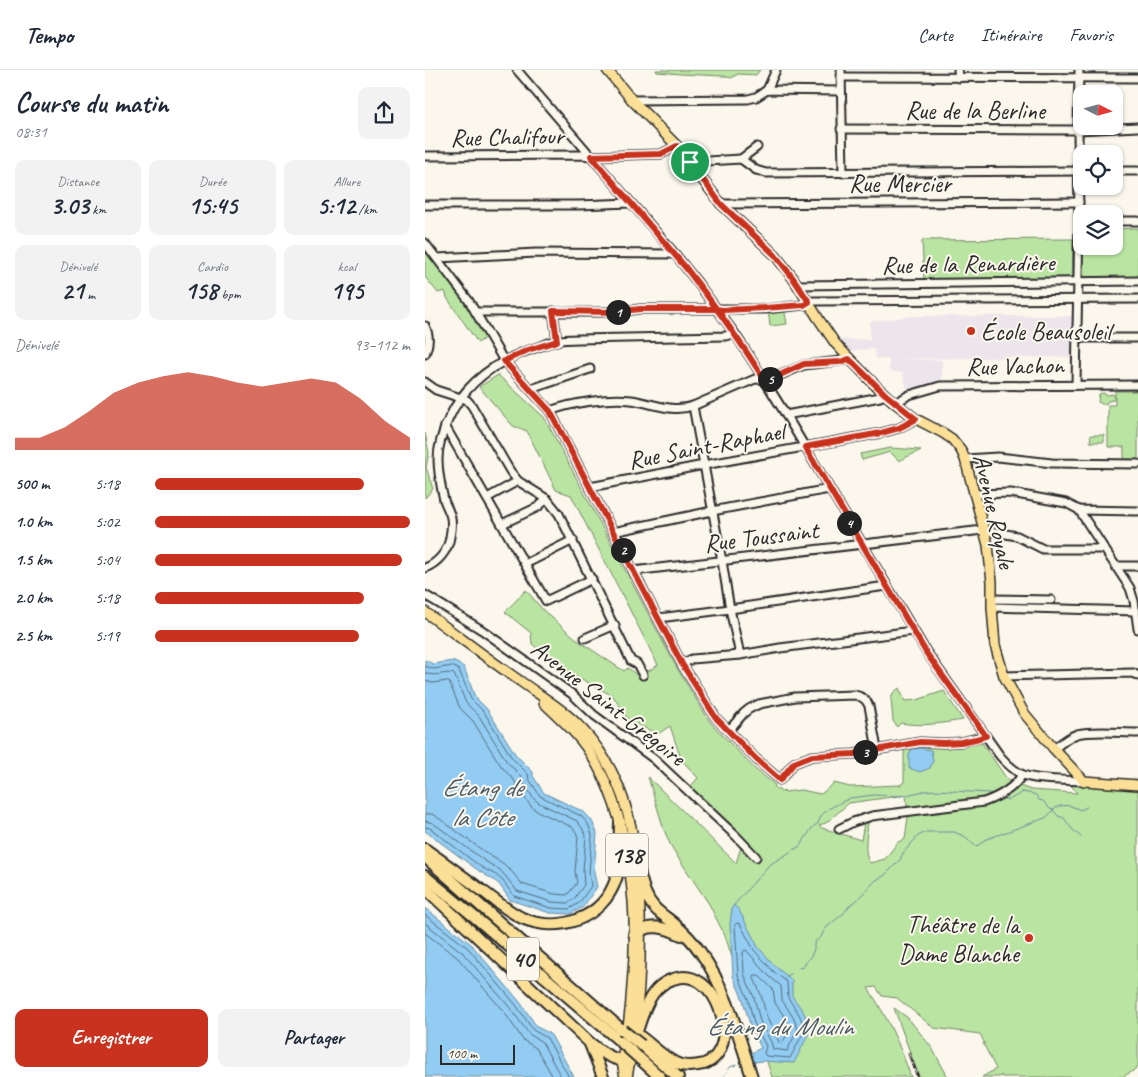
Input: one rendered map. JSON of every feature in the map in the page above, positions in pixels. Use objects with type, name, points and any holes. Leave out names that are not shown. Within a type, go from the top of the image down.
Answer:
[{"type":"highway","points":[[425,849],[520,917],[541,924],[559,925],[577,921],[591,912],[601,903],[612,888],[618,868],[620,822]]},
{"type":"highway","name":"40","points":[[425,857],[506,927],[551,961],[639,1041]]},
{"type":"highway","points":[[638,868],[644,892],[654,908],[691,940],[709,965],[733,1018],[752,1077]]},
{"type":"highway","name":"40","points":[[425,876],[621,1042],[630,1060],[661,1077]]},
{"type":"highway","points":[[425,888],[590,1043],[608,1056],[630,1060]]},
{"type":"highway","points":[[637,932],[646,928],[664,928],[691,940]]},
{"type":"highway","points":[[675,978],[691,978],[705,985],[714,997],[723,1022],[724,1032],[720,1051],[713,1059],[706,1063],[690,1066],[680,1065],[639,1041],[648,1003],[656,990],[665,983],[675,978]]},
{"type":"highway","points":[[639,1041],[678,1077]]},
{"type":"highway","points":[[590,1043],[603,1077]]},
{"type":"main road","name":"Avenue Royale","points":[[607,70],[632,100],[677,146],[721,204],[775,255],[799,285],[818,318],[835,343],[849,359],[895,403],[916,419],[952,439],[961,450],[965,458],[988,545],[995,645],[1004,676],[1024,713],[1084,781]]},
{"type":"main road","name":"138","points":[[425,612],[560,709],[596,745],[615,777],[628,812],[638,868]]},
{"type":"main road","name":"138","points":[[522,682],[567,724],[590,752],[607,784],[620,822],[628,860],[637,932],[626,1040],[630,1060],[626,1077]]},
{"type":"main road","points":[[1084,781],[1138,785]]},
{"type":"main road","points":[[630,1060],[639,1041],[638,868]]},
{"type":"street","points":[[517,70],[675,254],[735,334],[786,415],[927,654],[1007,764],[1022,774],[1045,779],[1084,781]]},
{"type":"street","points":[[767,90],[775,70]]},
{"type":"street","points":[[843,173],[841,74],[1079,74],[1138,78]]},
{"type":"street","points":[[632,100],[747,99],[756,97],[767,90],[841,91]]},
{"type":"street","name":"Rue de la Berline","points":[[1123,128],[1138,127]]},
{"type":"street","name":"Rue de la Berline","points":[[841,129],[1073,130]]},
{"type":"street","name":"Rue Chalifour","points":[[425,156],[661,154],[677,146]]},
{"type":"street","points":[[690,162],[741,159],[757,147]]},
{"type":"street","points":[[741,159],[756,170],[766,173],[1073,172]]},
{"type":"street","points":[[1123,171],[1138,171]]},
{"type":"street","points":[[1079,195],[1079,205]]},
{"type":"street","name":"Rue Mercier","points":[[721,204],[1079,202]]},
{"type":"street","points":[[425,205],[579,205],[630,203]]},
{"type":"street","points":[[1123,221],[1138,221]]},
{"type":"street","points":[[425,243],[469,301],[504,361],[550,411],[682,664],[716,718],[756,759],[780,780],[794,763],[812,756],[854,754],[920,742],[961,742],[986,736]]},
{"type":"street","points":[[437,258],[537,253],[675,254]]},
{"type":"street","points":[[1076,385],[1079,255]]},
{"type":"street","name":"Rue de la Renardière","points":[[799,285],[1138,281]]},
{"type":"street","points":[[476,312],[614,312],[640,309],[765,308],[804,305],[813,300],[1138,299]]},
{"type":"street","points":[[553,311],[557,341]]},
{"type":"street","points":[[425,326],[429,335],[429,345],[425,354]]},
{"type":"street","points":[[425,568],[432,565],[443,554],[450,538],[451,518],[445,501],[438,459],[440,441],[452,411],[476,380],[504,361],[528,350],[557,341],[725,336],[735,334]]},
{"type":"street","points":[[1077,338],[1138,338]]},
{"type":"street","points":[[550,411],[563,406],[607,400],[630,400],[674,409],[683,409],[755,379],[769,380],[804,364],[840,362],[849,359]]},
{"type":"street","points":[[531,390],[590,369]]},
{"type":"street","points":[[425,382],[436,390],[467,400],[510,472],[518,481],[547,499],[559,514],[631,661],[637,664],[643,675]]},
{"type":"street","name":"Rue Vachon","points":[[895,403],[909,396],[940,386],[1138,385]]},
{"type":"street","points":[[786,415],[880,397],[885,394]]},
{"type":"street","points":[[693,406],[740,655]]},
{"type":"street","name":"Rue Saint-Raphael","points":[[590,487],[881,433],[899,428],[916,419]]},
{"type":"street","points":[[445,426],[545,602],[592,578]]},
{"type":"street","points":[[965,458],[999,457],[1052,464],[1138,464]]},
{"type":"street","points":[[487,498],[518,481]]},
{"type":"street","points":[[613,532],[829,489]]},
{"type":"street","points":[[973,494],[1011,493],[1066,503],[1079,510],[1138,511]]},
{"type":"street","points":[[502,524],[538,507],[547,499]]},
{"type":"street","points":[[1079,510],[1130,588],[1135,600],[1138,629]]},
{"type":"street","name":"Rue Toussaint","points":[[633,571],[983,530],[1017,536],[1043,549],[1103,549]]},
{"type":"street","points":[[525,564],[573,540]]},
{"type":"street","points":[[1116,566],[1138,566]]},
{"type":"street","points":[[659,618],[886,586]]},
{"type":"street","name":"Avenue Saint-Grégoire","points":[[425,595],[482,630],[573,694],[594,715],[654,759],[756,857]]},
{"type":"street","points":[[992,603],[1051,600]]},
{"type":"street","points":[[992,603],[1137,611]]},
{"type":"street","points":[[585,638],[615,625]]},
{"type":"street","points":[[682,664],[692,659],[740,655],[913,631]]},
{"type":"street","points":[[1004,676],[1133,673],[1138,676]]},
{"type":"street","points":[[729,730],[749,708],[759,704],[795,698],[855,695],[867,700],[877,749]]},
{"type":"street","points":[[1054,749],[1077,734],[1138,733]]},
{"type":"street","points":[[839,829],[871,816],[984,802],[995,798],[1015,784],[1022,774]]},
{"type":"shaded area","name":"École Beausoleil","points":[[911,316],[1073,316],[1071,357],[894,359],[942,360],[942,382],[932,383],[908,391],[902,373],[889,371],[889,359],[876,359],[874,349],[855,350],[848,353],[836,340],[870,339],[870,322]]},
{"type":"green space","points":[[656,70],[760,70],[756,75],[738,74],[731,78],[657,72]]},
{"type":"green space","points":[[1138,228],[1138,278],[1082,277],[1083,255],[1123,255],[1123,229]]},
{"type":"green space","points":[[1073,239],[1072,278],[924,280],[922,240]]},
{"type":"green space","points":[[425,251],[473,311],[485,338],[478,343],[447,298],[445,291],[438,293],[425,277]]},
{"type":"green space","points":[[784,308],[787,324],[770,326],[768,309]]},
{"type":"green space","points":[[498,375],[544,417],[677,668],[710,722],[755,769],[774,784],[776,789],[785,792],[801,790],[821,794],[834,783],[850,787],[900,785],[904,782],[904,748],[982,743],[1009,782],[1031,790],[1077,793],[1067,780],[1138,785],[1138,1066],[1133,1071],[1122,1077],[1002,1077],[1001,1075],[1000,1077],[982,1077],[996,1069],[980,1034],[934,1028],[897,998],[882,996],[876,987],[868,988],[893,1031],[911,1077],[772,1077],[725,936],[709,904],[670,844],[648,777],[736,863],[744,837],[690,787],[698,778],[681,759],[670,726],[658,734],[629,721],[613,696],[561,668],[532,644],[531,633],[505,612],[526,590],[543,610],[580,642],[624,671],[628,668],[639,677],[658,665],[571,495],[556,490],[527,431],[513,426],[479,387]],"holes":[[[906,795],[908,817],[905,839],[898,842],[885,859],[870,863],[866,850],[868,823],[864,823],[861,840],[822,828],[819,825],[826,823],[849,803]]]},
{"type":"green space","points":[[1115,391],[1138,391],[1138,460],[1124,460],[1124,447],[1108,447],[1108,405],[1115,405]]},
{"type":"green space","points":[[1099,394],[1114,395],[1114,400],[1108,401],[1106,404],[1098,402]]},
{"type":"green space","points":[[425,433],[429,453],[426,467],[433,489],[425,498]]},
{"type":"green space","points":[[1091,435],[1104,435],[1104,442],[1090,442]]},
{"type":"green space","points":[[890,448],[921,450],[899,461],[890,452],[862,460],[860,454]]},
{"type":"green space","points":[[899,688],[905,701],[917,700],[944,691],[963,720],[925,725],[901,723],[897,727],[893,721],[891,699],[893,693]]},
{"type":"green space","points":[[894,1008],[908,1018],[932,1048],[948,1077],[919,1077]]},
{"type":"water","name":"Étang de la Côte","points":[[425,660],[433,664],[453,661],[464,667],[475,697],[487,709],[516,755],[533,772],[533,776],[544,793],[584,812],[592,821],[597,833],[594,872],[597,887],[583,907],[570,914],[550,913],[510,900],[499,884],[425,831]]},
{"type":"water","points":[[912,749],[931,750],[933,761],[930,768],[920,772],[909,768],[909,754]]},
{"type":"water","name":"Étang du Moulin","points":[[734,905],[739,910],[758,947],[777,968],[792,980],[792,996],[803,1011],[811,1029],[794,1063],[754,1062],[751,1053],[761,1048],[750,1025],[743,1000],[733,976],[730,924]]},
{"type":"water","points":[[425,908],[471,944],[520,1002],[537,1027],[551,1035],[574,1077],[425,1077]]},
{"type":"waterway","points":[[734,905],[769,865],[800,846],[828,809],[850,798],[874,795],[902,796],[935,790],[993,794]]},
{"type":"waterway","points":[[1001,798],[1009,800],[1023,792],[1021,792]]},
{"type":"waterway","points":[[1023,792],[1036,795],[1039,800],[1043,801],[1058,816],[1064,818],[1081,837]]},
{"type":"waterway","points":[[799,968],[803,967],[812,954],[814,944],[821,937],[825,929],[843,914],[876,880],[884,876],[900,860],[903,853],[918,836],[926,832],[954,832],[966,837],[975,846],[984,840],[1045,818],[1059,806],[1070,806],[1080,810],[1087,807]]},
{"type":"waterway","points":[[723,1077],[730,1067],[736,1065]]},
{"type":"railway","points":[[909,1054],[918,1077]]},
{"type":"place","name":"École Beausoleil","points":[[971,331]]},
{"type":"place","name":"Théâtre de la Dame Blanche","points":[[1029,938]]},
{"type":"route","points":[[690,162],[677,146],[661,154],[591,156],[697,282],[716,309],[735,334],[764,379],[769,380],[804,364],[840,362],[849,359],[895,403],[916,419],[899,428],[881,433],[805,447],[927,654],[986,736],[961,742],[920,742],[854,754],[812,756],[794,763],[780,780],[756,759],[716,718],[682,664],[550,411],[504,361],[528,350],[557,341],[553,311],[614,312],[640,309],[716,309],[723,310],[804,305],[809,302],[775,255],[721,204],[690,162]]}]
